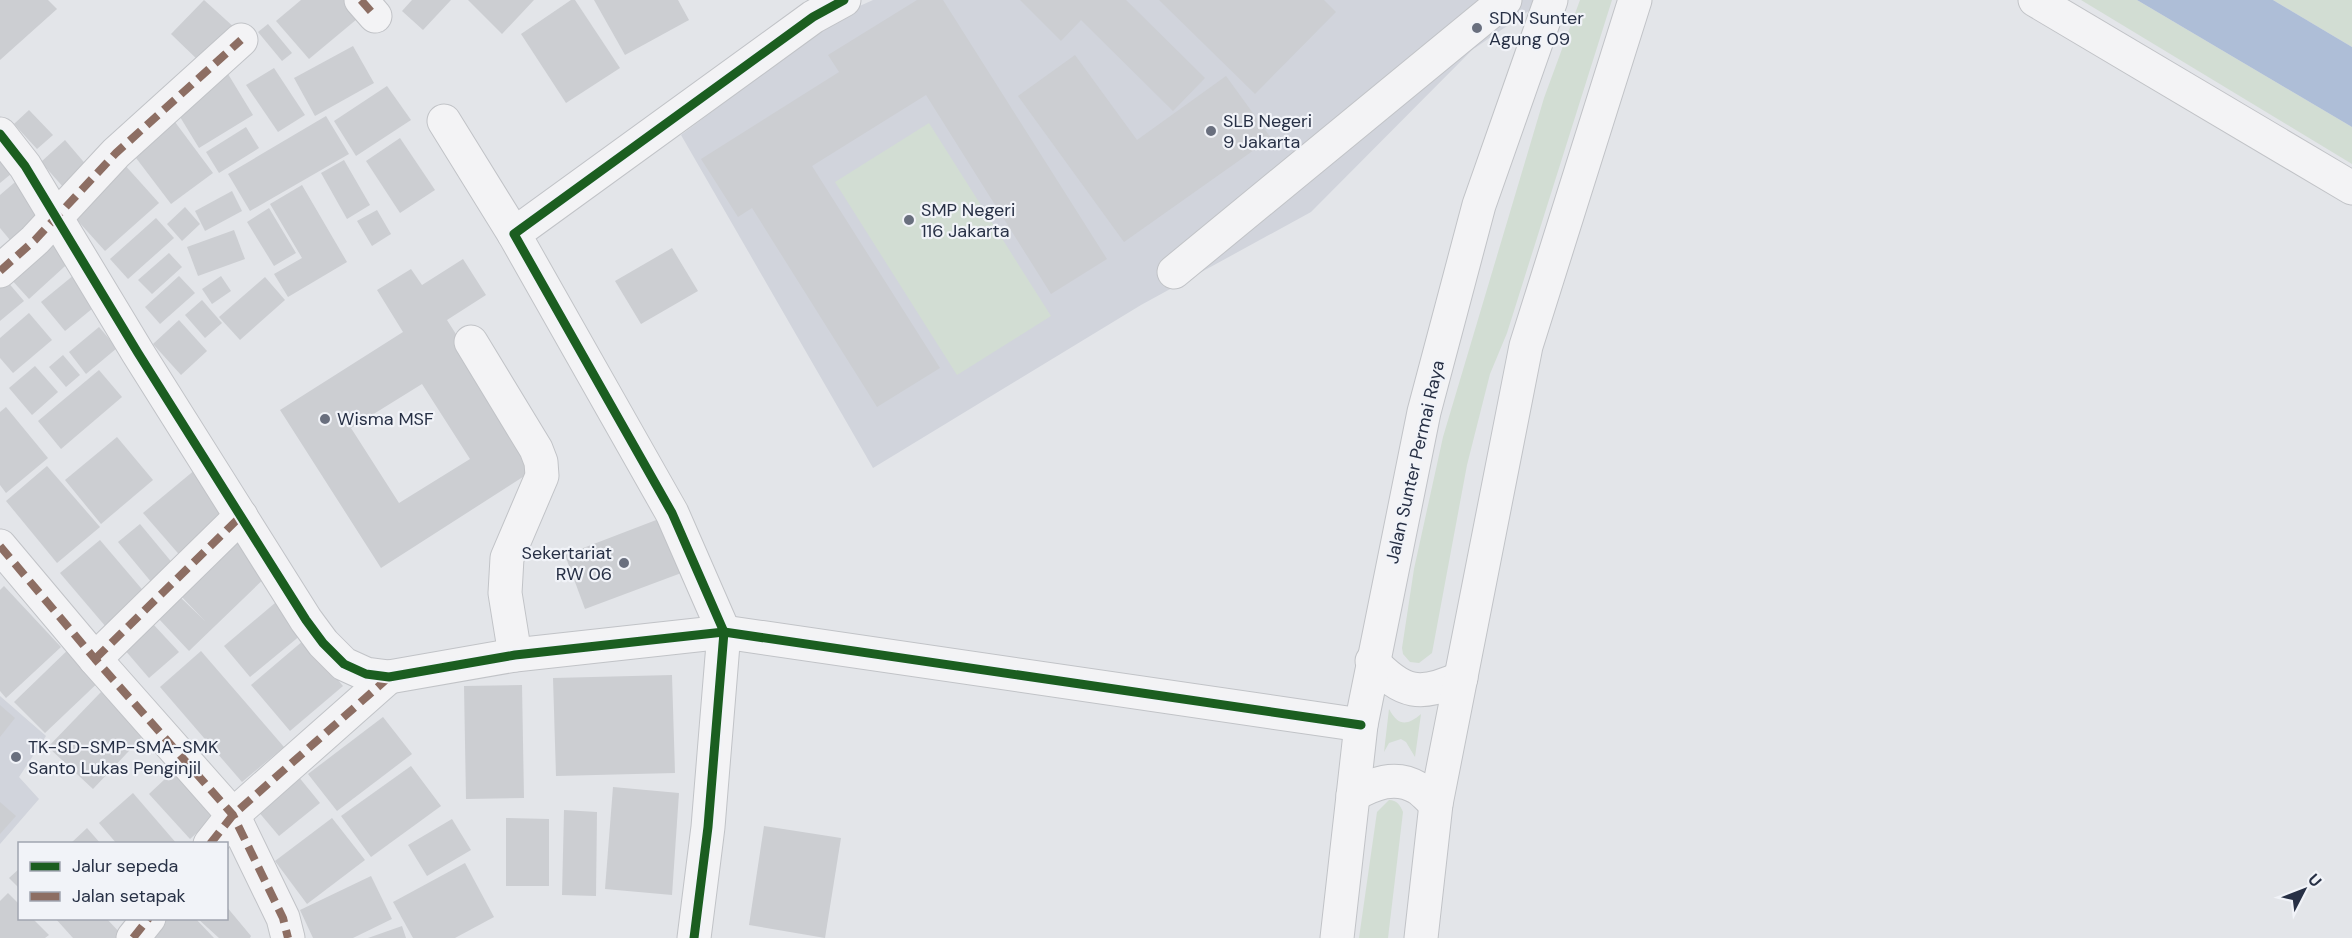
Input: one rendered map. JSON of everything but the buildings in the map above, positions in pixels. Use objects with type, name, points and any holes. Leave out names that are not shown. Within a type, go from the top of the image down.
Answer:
[{"type":"street","points":[[514,234],[813,17],[844,0]]},
{"type":"street","points":[[1174,272],[1505,0]]},
{"type":"street","name":"Jalan Sunter Permai Raya","points":[[1338,938],[1361,725],[1372,661],[1424,412],[1476,217],[1551,0]]},
{"type":"street","points":[[1421,938],[1436,804],[1526,346],[1635,0]]},
{"type":"street","points":[[2035,0],[2352,188]]},
{"type":"street","points":[[0,271],[57,217],[116,153],[241,40]]},
{"type":"street","points":[[444,121],[514,234],[672,513],[724,632],[708,828],[694,938]]},
{"type":"street","points":[[0,134],[25,166],[138,353],[323,643],[344,664],[366,674],[389,677],[515,655],[724,632],[1361,725]]},
{"type":"street","points":[[471,342],[525,429],[541,462],[542,476],[507,558],[505,593],[515,655]]},
{"type":"street","points":[[95,659],[241,516]]},
{"type":"street","points":[[0,546],[95,659],[233,815],[284,918],[288,938]]},
{"type":"street","points":[[1372,661],[1390,680],[1411,689],[1438,689],[1461,678]]},
{"type":"street","points":[[211,842],[233,815],[389,677]]},
{"type":"street","points":[[1353,795],[1374,783],[1394,781],[1417,787],[1436,804]]},
{"type":"street","points":[[133,938],[147,920]]},
{"type":"shaded area","points":[[873,0],[1537,0],[1536,6],[1472,50],[1311,212],[1141,305],[873,468],[681,135],[842,14]]},
{"type":"shaded area","points":[[1580,0],[1612,0],[1507,333],[1490,374],[1467,465],[1432,653],[1419,663],[1410,662],[1403,654],[1402,648],[1414,569],[1443,437],[1544,98]]},
{"type":"shaded area","points":[[2081,0],[2137,0],[2352,127],[2352,164]]},
{"type":"shaded area","points":[[2273,0],[2352,0],[2352,47]]},
{"type":"shaded area","points":[[929,123],[1051,316],[957,375],[835,182]]},
{"type":"shaded area","name":"TK-SD-SMP-SMA-SMK Santo Lukas Penginjil","points":[[0,696],[46,736],[19,777],[39,799],[0,844]]},
{"type":"shaded area","points":[[1389,709],[1396,719],[1403,722],[1411,721],[1421,714],[1415,757],[1406,742],[1401,739],[1389,743],[1384,752]]},
{"type":"shaded area","points":[[1389,800],[1398,803],[1403,812],[1388,938],[1359,938],[1377,812]]},
{"type":"water","points":[[2137,0],[2273,0],[2352,47],[2352,127]]},
{"type":"marked path","points":[[361,0],[375,16]]},
{"type":"marked path","points":[[0,271],[35,240],[116,153],[241,40]]},
{"type":"marked path","points":[[95,659],[241,516]]},
{"type":"marked path","points":[[0,546],[95,659],[233,815],[283,918],[288,938]]},
{"type":"marked path","points":[[212,842],[233,815],[389,677]]},
{"type":"marked path","points":[[133,938],[147,920]]},
{"type":"cycle path","points":[[694,938],[708,827],[724,632],[672,513],[514,234],[813,17],[844,0]]},
{"type":"cycle path","points":[[0,134],[25,166],[138,353],[306,620],[323,643],[344,664],[366,674],[389,677],[515,655],[724,632],[1361,725]]},
{"type":"place","name":"SDN Sunter Agung 09","points":[[1477,28]]},
{"type":"place","name":"SLB Negeri 9 Jakarta","points":[[1211,131]]},
{"type":"place","name":"SMP Negeri 116 Jakarta","points":[[909,220]]},
{"type":"place","name":"Wisma MSF","points":[[325,419]]},
{"type":"place","name":"Sekertariat RW 06","points":[[624,563]]},
{"type":"place","name":"TK-SD-SMP-SMA-SMK Santo Lukas Penginjil","points":[[16,757]]}]
